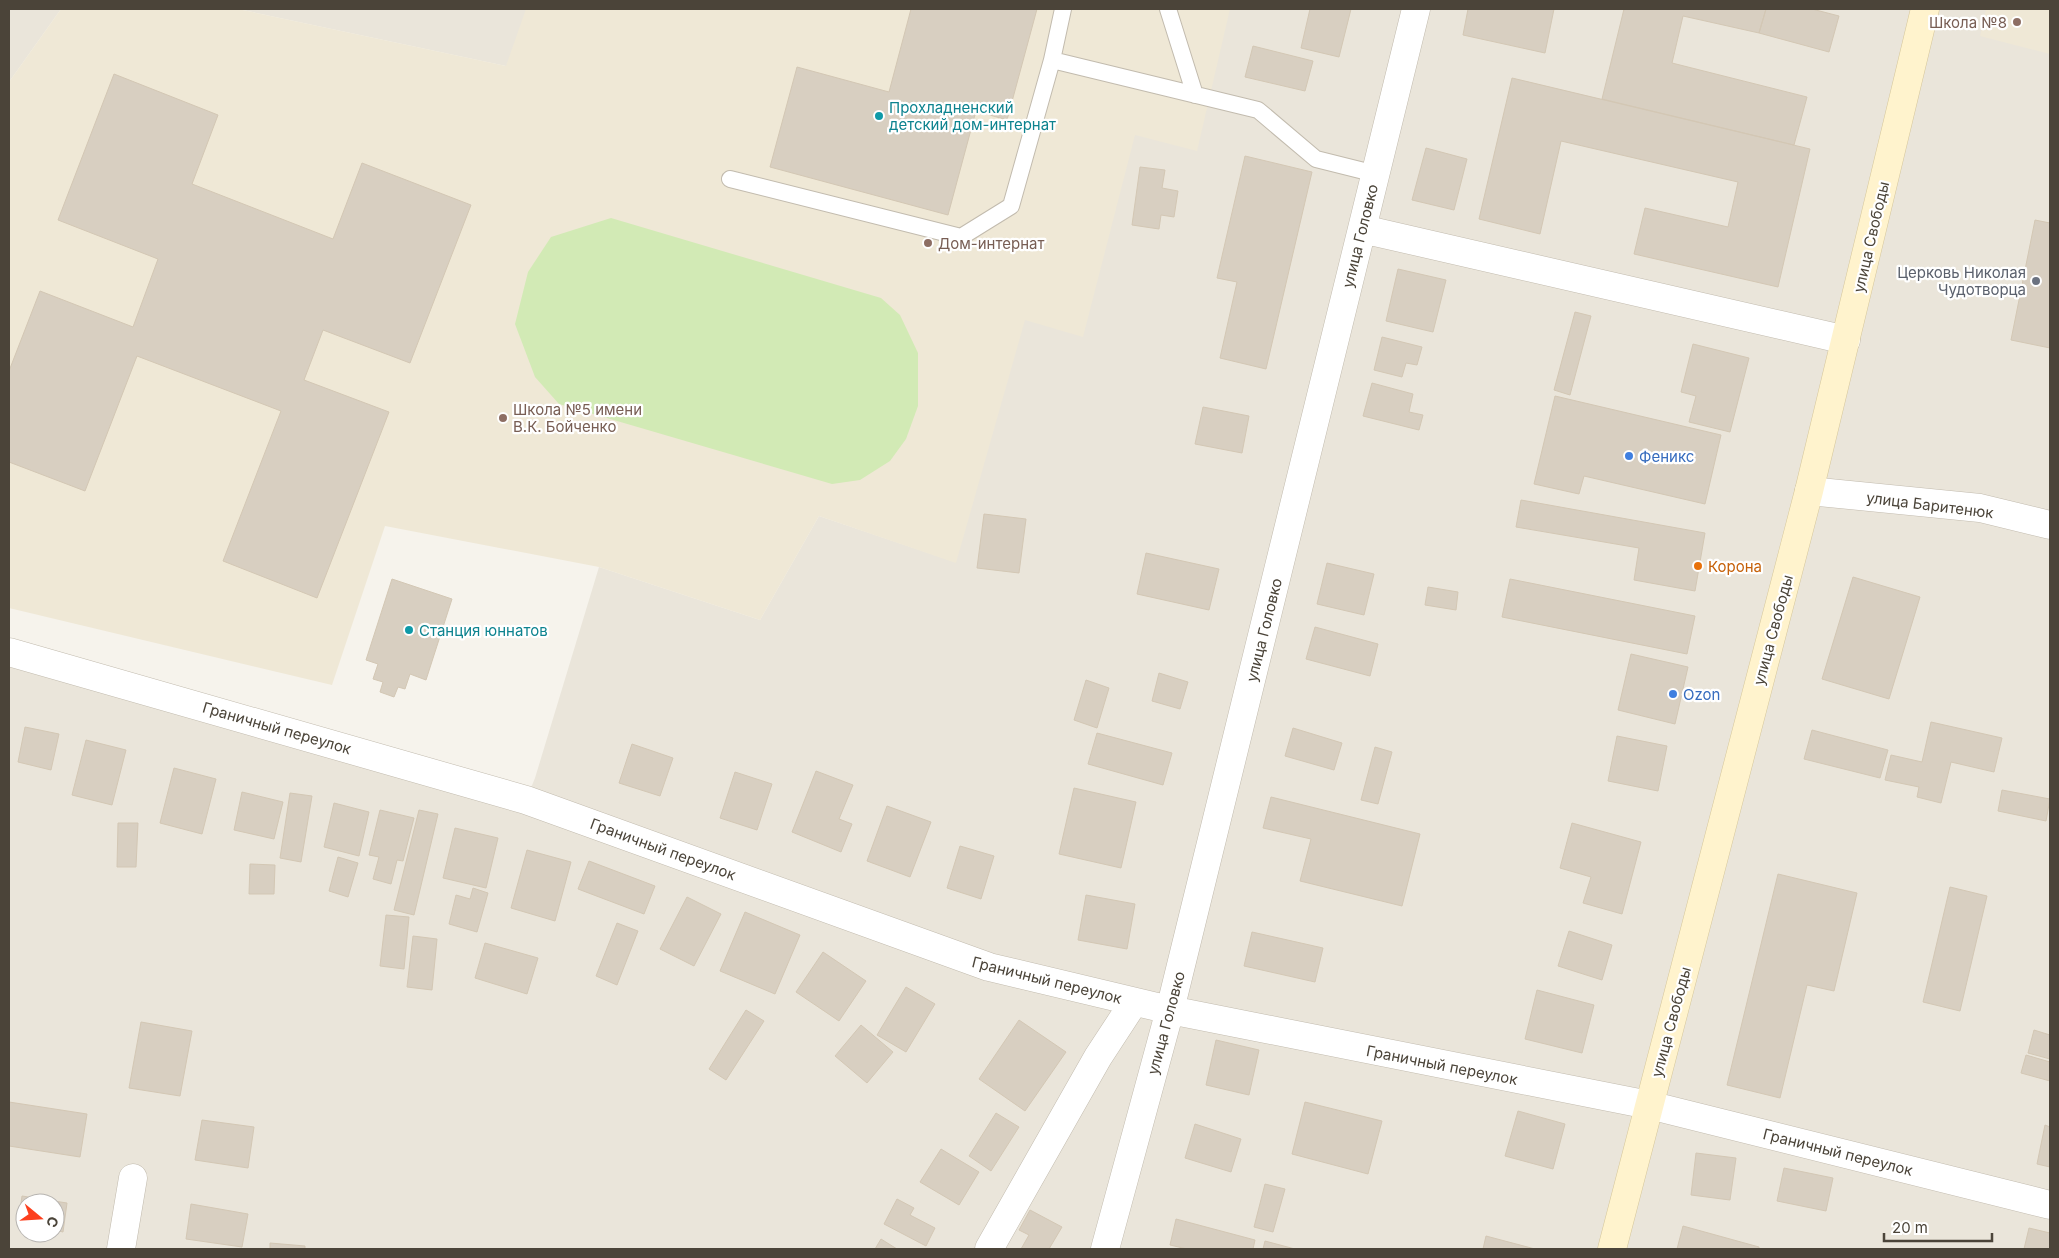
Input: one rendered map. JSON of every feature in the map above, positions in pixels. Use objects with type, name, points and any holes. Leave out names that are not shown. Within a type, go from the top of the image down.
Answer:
[{"type":"main road","name":"улица Свободы","points":[[1612,1249],[1809,491],[1925,9]]},
{"type":"street","name":"улица Головко","points":[[1105,1249],[1170,1010],[1416,9]]},
{"type":"street","points":[[1362,229],[1846,340]]},
{"type":"street","name":"улица Баритенюк","points":[[1809,491],[1980,508],[2050,525]]},
{"type":"street","name":"Граничный переулок","points":[[9,652],[526,800],[989,967],[1170,1010],[1649,1105],[2050,1205]]},
{"type":"street","points":[[988,1249],[1098,1057],[1134,1002]]},
{"type":"street","points":[[121,1249],[133,1178]]},
{"type":"lane","points":[[730,179],[961,237],[1011,206],[1052,60],[1063,9]]},
{"type":"lane","points":[[1168,9],[1195,95]]},
{"type":"lane","points":[[1052,60],[1258,110],[1316,159],[1376,174]]},
{"type":"shaded area","points":[[9,9],[61,9],[9,82]]},
{"type":"shaded area","name":"Школа №5 имени В.К. Бойченко","points":[[61,9],[238,9],[506,66],[526,9],[1230,9],[1197,151],[1135,135],[1083,337],[1025,320],[956,563],[819,516],[760,620],[599,567],[385,526],[332,685],[9,608],[9,82]]},
{"type":"shaded area","points":[[238,9],[2050,9],[2050,1249],[9,1249],[9,658],[526,800],[535,778],[599,567],[760,620],[819,516],[955,562],[506,66]]},
{"type":"shaded area","name":"Школа №8","points":[[1986,9],[2050,9],[2050,54],[1980,36]]},
{"type":"green space","points":[[611,218],[881,298],[900,315],[918,353],[918,406],[906,439],[890,461],[860,480],[832,484],[559,404],[535,377],[515,324],[528,272],[551,237]]},
{"type":"building","name":"Прохладненский детский дом-интернат","points":[[911,9],[1037,9],[1007,120],[976,111],[948,215],[770,167],[797,67],[889,92]]},
{"type":"building","points":[[1310,9],[1351,9],[1339,57],[1301,48]]},
{"type":"building","points":[[1468,9],[1554,9],[1545,53],[1463,35]]},
{"type":"building","points":[[1624,9],[1766,9],[1759,33],[1683,16],[1672,63],[1807,97],[1794,145],[1602,99]]},
{"type":"building","points":[[1766,9],[1812,9],[1839,16],[1829,52],[1759,33]]},
{"type":"building","points":[[1253,46],[1313,61],[1305,91],[1245,77]]},
{"type":"building","points":[[114,74],[218,115],[192,184],[333,239],[362,163],[471,205],[410,363],[323,330],[304,380],[389,412],[317,598],[223,561],[281,411],[137,356],[85,491],[9,462],[9,371],[40,291],[133,327],[158,259],[58,220]]},
{"type":"building","points":[[1512,78],[1810,149],[1778,287],[1634,254],[1645,208],[1728,227],[1738,182],[1561,141],[1540,234],[1479,219]]},
{"type":"building","points":[[1426,148],[1467,159],[1454,210],[1412,200]]},
{"type":"building","points":[[1245,156],[1312,172],[1266,369],[1220,358],[1237,282],[1217,278]]},
{"type":"building","points":[[1140,167],[1165,170],[1162,188],[1178,191],[1174,217],[1161,215],[1159,229],[1132,225]]},
{"type":"building","name":"Церковь Николая Чудотворца","points":[[2035,220],[2050,223],[2050,348],[2011,340]]},
{"type":"building","points":[[1398,269],[1446,280],[1433,332],[1386,321]]},
{"type":"building","points":[[1575,312],[1591,316],[1570,395],[1554,390]]},
{"type":"building","points":[[1382,337],[1422,347],[1417,365],[1406,363],[1402,377],[1374,370]]},
{"type":"building","points":[[1693,344],[1749,358],[1730,432],[1689,422],[1696,396],[1681,392]]},
{"type":"building","points":[[1372,383],[1413,394],[1409,412],[1423,415],[1419,430],[1363,416]]},
{"type":"building","name":"Феникс","points":[[1555,396],[1721,435],[1705,504],[1584,476],[1579,494],[1534,484]]},
{"type":"building","points":[[1203,407],[1249,416],[1242,453],[1195,444]]},
{"type":"building","points":[[1521,500],[1705,533],[1695,591],[1634,580],[1639,548],[1516,527]]},
{"type":"building","points":[[984,514],[1026,519],[1019,573],[977,568]]},
{"type":"building","points":[[1146,553],[1219,569],[1209,610],[1137,594]]},
{"type":"building","points":[[1327,563],[1374,574],[1364,615],[1317,604]]},
{"type":"building","points":[[1853,577],[1920,597],[1889,699],[1822,679]]},
{"type":"building","name":"Станция юннатов","points":[[392,579],[452,599],[426,680],[410,674],[405,689],[398,687],[394,697],[380,692],[383,682],[373,679],[378,664],[366,660]]},
{"type":"building","points":[[1510,579],[1695,616],[1687,654],[1502,617]]},
{"type":"building","points":[[1428,587],[1458,592],[1456,610],[1425,605]]},
{"type":"building","points":[[1315,627],[1378,644],[1370,676],[1306,659]]},
{"type":"building","points":[[1631,654],[1688,667],[1675,724],[1618,710]]},
{"type":"building","points":[[1159,673],[1188,682],[1180,709],[1152,701]]},
{"type":"building","points":[[1086,680],[1109,688],[1097,728],[1074,720]]},
{"type":"building","points":[[1931,722],[2002,738],[1994,772],[1951,762],[1941,803],[1917,797],[1919,787],[1885,780],[1891,755],[1922,762]]},
{"type":"building","points":[[25,727],[59,734],[51,770],[18,762]]},
{"type":"building","points":[[1293,728],[1342,743],[1334,770],[1285,756]]},
{"type":"building","points":[[1812,730],[1888,750],[1880,778],[1804,759]]},
{"type":"building","points":[[1097,733],[1172,753],[1163,785],[1088,764]]},
{"type":"building","points":[[1617,736],[1667,746],[1658,791],[1608,781]]},
{"type":"building","points":[[86,740],[126,750],[112,805],[72,795]]},
{"type":"building","points":[[632,744],[673,758],[660,796],[619,783]]},
{"type":"building","points":[[1375,747],[1392,752],[1378,804],[1361,800]]},
{"type":"building","points":[[174,768],[216,779],[202,834],[160,823]]},
{"type":"building","points":[[816,771],[853,785],[839,819],[852,824],[841,852],[792,832]]},
{"type":"building","points":[[735,772],[772,784],[757,830],[720,818]]},
{"type":"building","points":[[1074,788],[1136,802],[1121,868],[1059,854]]},
{"type":"building","points":[[2002,790],[2050,799],[2046,821],[1998,811]]},
{"type":"building","points":[[242,792],[283,802],[274,839],[234,830]]},
{"type":"building","points":[[290,793],[312,796],[301,862],[280,858]]},
{"type":"building","points":[[1271,797],[1420,834],[1402,906],[1300,881],[1311,839],[1263,828]]},
{"type":"building","points":[[334,803],[369,812],[359,856],[324,847]]},
{"type":"building","points":[[887,806],[931,822],[910,877],[867,861]]},
{"type":"building","points":[[380,810],[414,818],[403,861],[397,860],[391,884],[373,879],[379,857],[369,855]]},
{"type":"building","points":[[419,810],[438,814],[414,915],[394,910]]},
{"type":"building","points":[[118,823],[138,823],[136,867],[117,867]]},
{"type":"building","points":[[1572,823],[1641,842],[1622,914],[1583,903],[1591,877],[1560,868]]},
{"type":"building","points":[[455,828],[498,838],[486,888],[443,878]]},
{"type":"building","points":[[960,846],[994,856],[981,899],[947,888]]},
{"type":"building","points":[[527,850],[571,862],[555,921],[511,908]]},
{"type":"building","points":[[338,857],[358,863],[348,897],[329,891]]},
{"type":"building","points":[[589,861],[655,886],[644,914],[578,889]]},
{"type":"building","points":[[250,864],[275,865],[274,894],[249,894]]},
{"type":"building","points":[[1778,874],[1857,893],[1834,991],[1807,985],[1780,1098],[1727,1085]]},
{"type":"building","points":[[1950,887],[1987,896],[1960,1011],[1923,1002]]},
{"type":"building","points":[[473,888],[488,893],[477,932],[449,924],[456,895],[470,899]]},
{"type":"building","points":[[1086,895],[1135,904],[1127,949],[1078,940]]},
{"type":"building","points":[[687,897],[721,914],[694,966],[660,949]]},
{"type":"building","points":[[745,912],[800,935],[775,994],[720,971]]},
{"type":"building","points":[[386,915],[409,917],[404,969],[380,966]]},
{"type":"building","points":[[617,923],[638,931],[617,985],[596,976]]},
{"type":"building","points":[[1569,931],[1612,945],[1602,980],[1558,966]]},
{"type":"building","points":[[1252,932],[1323,948],[1315,982],[1244,966]]},
{"type":"building","points":[[413,936],[437,939],[432,990],[407,987]]},
{"type":"building","points":[[485,943],[538,958],[527,994],[475,978]]},
{"type":"building","points":[[823,952],[866,981],[839,1021],[796,992]]},
{"type":"building","points":[[906,987],[935,1004],[906,1052],[877,1035]]},
{"type":"building","points":[[1537,990],[1594,1005],[1582,1053],[1525,1039]]},
{"type":"building","points":[[746,1010],[764,1021],[726,1080],[709,1069]]},
{"type":"building","points":[[1019,1020],[1066,1052],[1025,1111],[979,1079]]},
{"type":"building","points":[[141,1022],[192,1031],[180,1096],[129,1088]]},
{"type":"building","points":[[861,1025],[893,1052],[867,1083],[835,1056]]},
{"type":"building","points":[[2034,1030],[2050,1035],[2050,1059],[2028,1053]]},
{"type":"building","points":[[1216,1040],[1259,1050],[1249,1095],[1206,1085]]},
{"type":"building","points":[[2026,1055],[2050,1062],[2050,1081],[2021,1073]]},
{"type":"building","points":[[9,1102],[87,1114],[80,1157],[9,1146]]},
{"type":"building","points":[[1305,1102],[1382,1121],[1368,1174],[1292,1154]]},
{"type":"building","points":[[1518,1111],[1565,1124],[1553,1169],[1505,1156]]},
{"type":"building","points":[[996,1113],[1019,1127],[991,1171],[969,1156]]},
{"type":"building","points":[[202,1120],[254,1127],[248,1168],[195,1160]]},
{"type":"building","points":[[1195,1124],[1241,1139],[1231,1172],[1185,1158]]},
{"type":"building","points":[[2045,1125],[2050,1127],[2050,1167],[2037,1164]]},
{"type":"building","points":[[941,1149],[979,1172],[959,1205],[920,1182]]},
{"type":"building","points":[[1696,1153],[1736,1158],[1730,1200],[1691,1195]]},
{"type":"building","points":[[1784,1168],[1833,1178],[1826,1211],[1777,1201]]},
{"type":"building","points":[[1265,1184],[1285,1189],[1273,1232],[1254,1227]]},
{"type":"building","points":[[897,1199],[914,1208],[910,1215],[935,1228],[926,1246],[884,1224]]},
{"type":"building","points":[[191,1204],[248,1214],[242,1247],[186,1239]]},
{"type":"building","points":[[1030,1210],[1062,1227],[1049,1249],[1021,1249],[1029,1235],[1019,1230]]},
{"type":"building","points":[[1176,1219],[1255,1240],[1253,1249],[1187,1249],[1170,1245]]},
{"type":"building","points":[[1683,1226],[1759,1247],[1759,1249],[1677,1249]]},
{"type":"building","points":[[2029,1228],[2050,1233],[2050,1249],[2024,1249]]},
{"type":"building","points":[[1486,1236],[1535,1249],[1483,1249]]},
{"type":"building","points":[[881,1239],[897,1249],[875,1249]]},
{"type":"building","points":[[1265,1241],[1295,1249],[1263,1249]]},
{"type":"building","points":[[270,1243],[305,1246],[305,1249],[270,1249]]},
{"type":"place","name":"Школа №8","points":[[2017,22]]},
{"type":"place","name":"Прохладненский детский дом-интернат","points":[[879,116]]},
{"type":"place","name":"Дом-интернат","points":[[928,243]]},
{"type":"place","name":"Церковь Николая Чудотворца","points":[[2036,281]]},
{"type":"place","name":"Школа №5 имени В.К. Бойченко","points":[[503,418]]},
{"type":"place","name":"Феникс","points":[[1629,456]]},
{"type":"place","name":"Корона","points":[[1698,566]]},
{"type":"place","name":"Станция юннатов","points":[[409,630]]},
{"type":"place","name":"Ozon","points":[[1673,694]]}]
